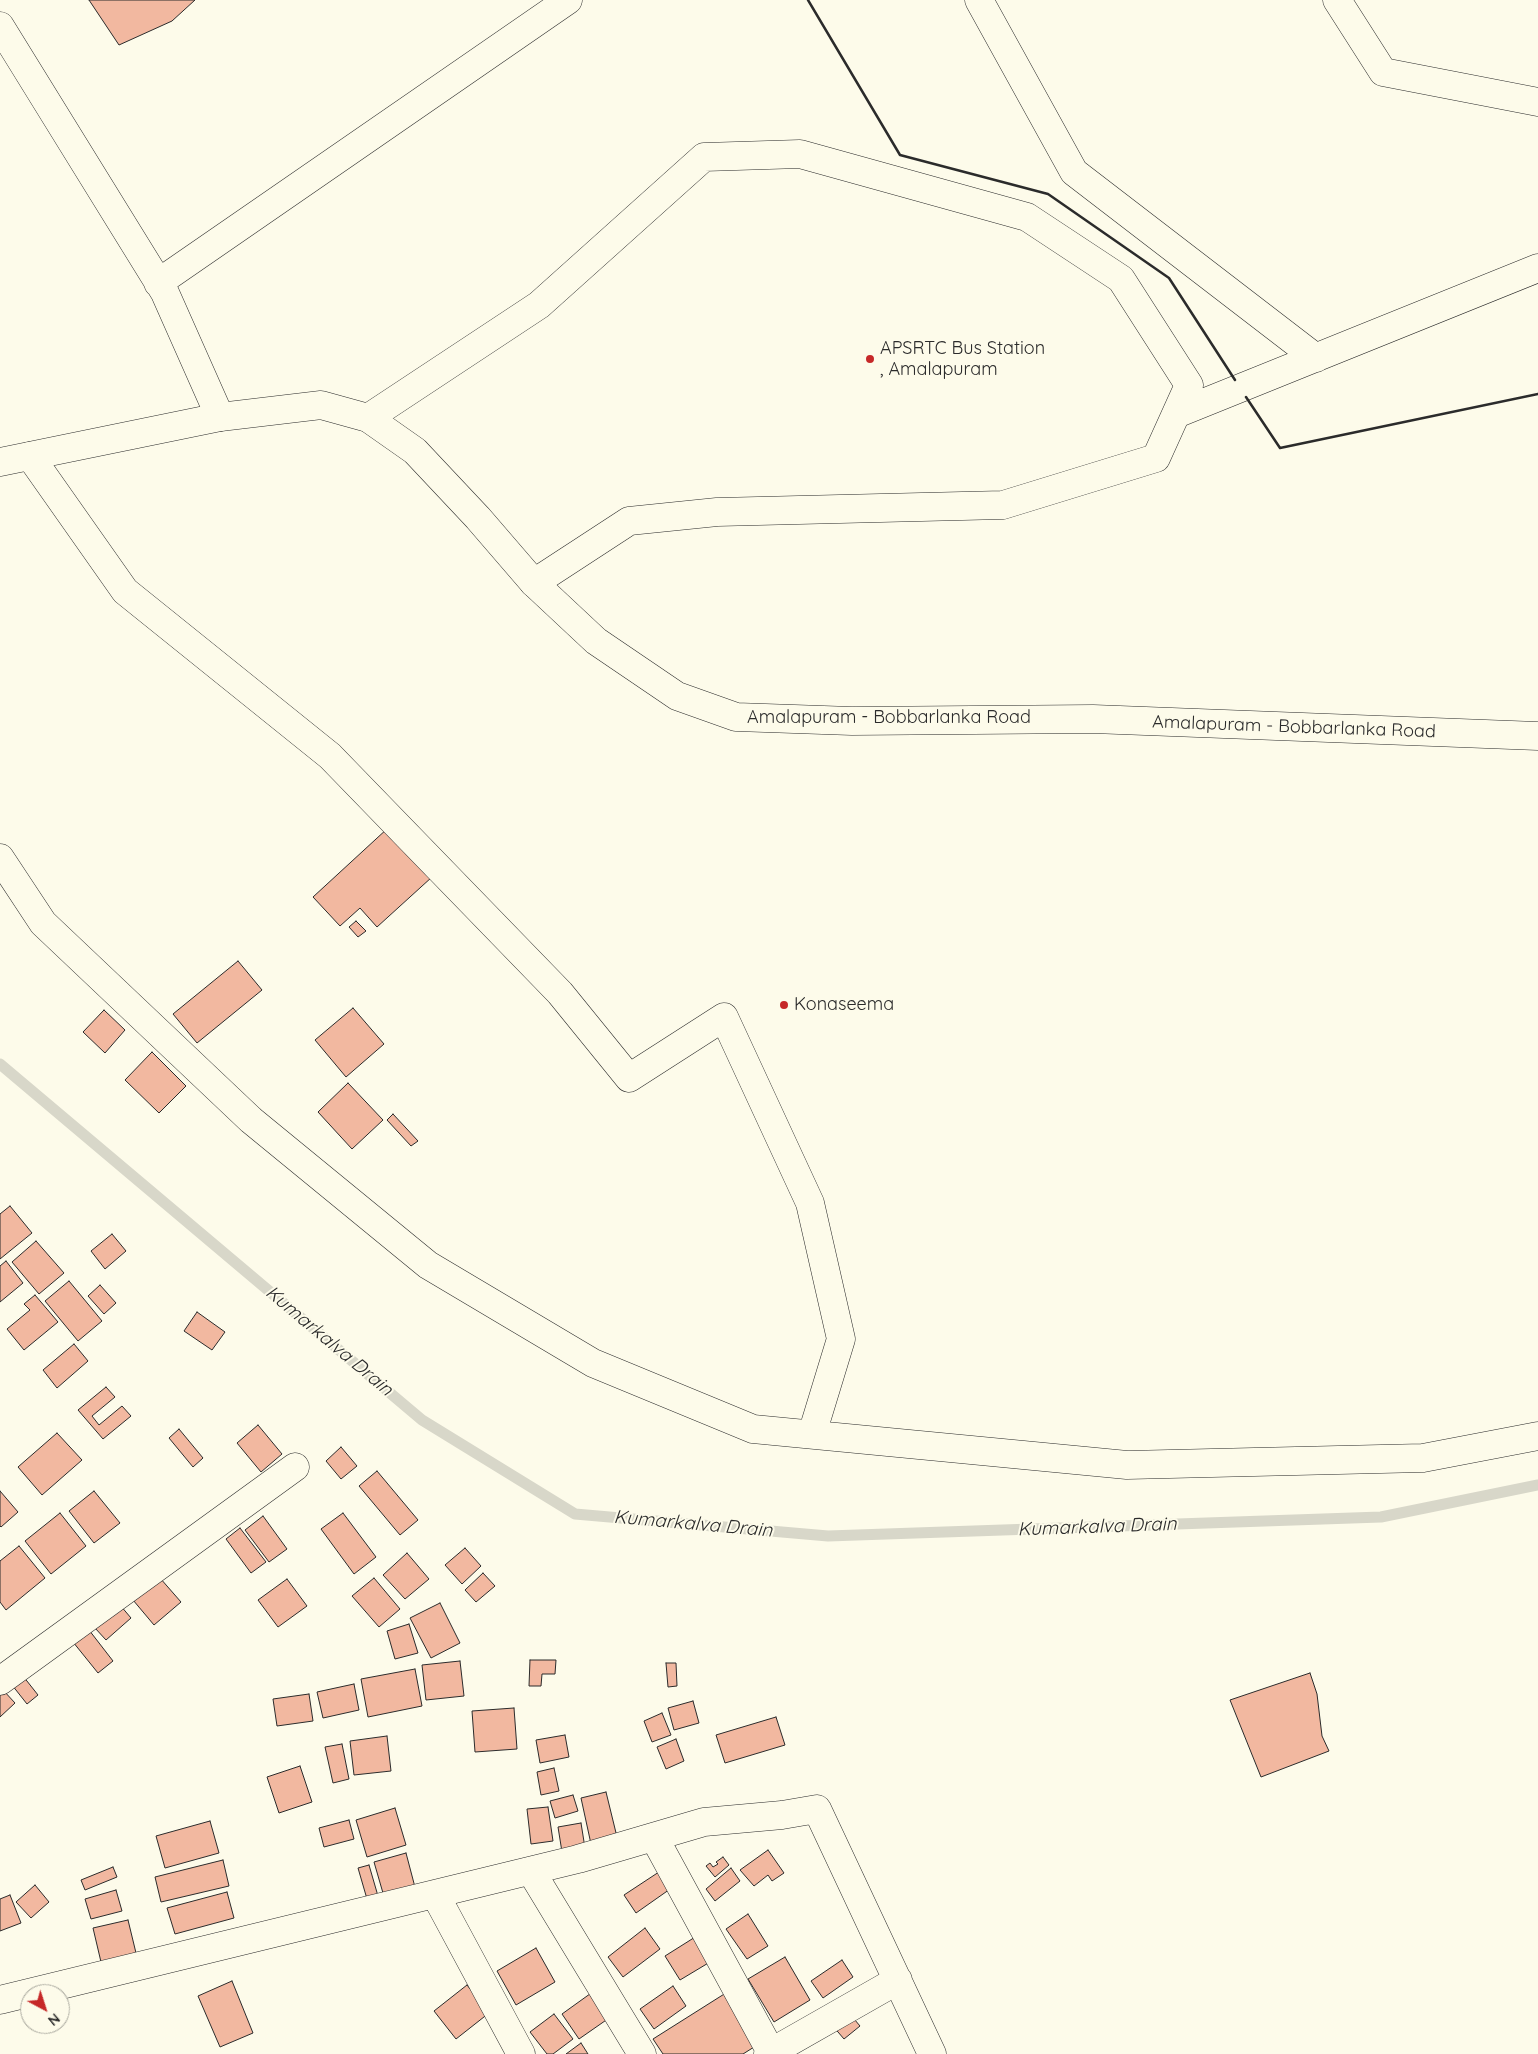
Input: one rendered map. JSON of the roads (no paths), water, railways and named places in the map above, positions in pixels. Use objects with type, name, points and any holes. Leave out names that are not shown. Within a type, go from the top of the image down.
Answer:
[{"type":"main road","points":[[158,283],[568,0]]},
{"type":"main road","points":[[979,0],[1074,172],[1316,358]]},
{"type":"main road","points":[[1337,0],[1383,72],[1538,102]]},
{"type":"main road","points":[[0,26],[158,283],[220,417]]},
{"type":"main road","points":[[368,418],[539,305],[704,157],[800,154],[1027,217],[1120,279],[1189,385],[1156,458],[1003,505],[717,512],[629,521],[534,583]]},
{"type":"main road","points":[[1176,414],[1538,268]]},
{"type":"main road","name":"Amalapuram - Bobbarlanka Road","points":[[0,462],[220,417],[321,405],[368,418],[415,451],[478,518],[534,583],[596,641],[677,696],[736,717],[852,721],[1093,719],[1538,736]]},
{"type":"main road","points":[[30,456],[125,591],[330,756],[560,993],[629,1078],[724,1017],[810,1203],[841,1339],[812,1434]]},
{"type":"main road","points":[[0,858],[43,923],[50,930],[251,1120],[428,1265],[593,1363],[753,1428],[1127,1465],[1424,1458],[1538,1436]]},
{"type":"main road","points":[[0,1681],[295,1467]]},
{"type":"main road","points":[[0,2000],[531,1870],[704,1822],[782,1815],[817,1809],[932,2054]]},
{"type":"main road","points":[[654,1837],[771,2053],[898,1980]]},
{"type":"main road","points":[[531,1870],[642,2054]]},
{"type":"main road","points":[[435,1894],[521,2054]]},
{"type":"waterway","name":"Kumarkalva Drain","points":[[0,1064],[422,1420],[575,1514],[828,1536],[1381,1517],[1538,1485]]},
{"type":"place","name":"APSRTC Bus Station , Amalapuram","points":[[870,359]]},
{"type":"place","name":"Konaseema","points":[[784,1005]]}]
